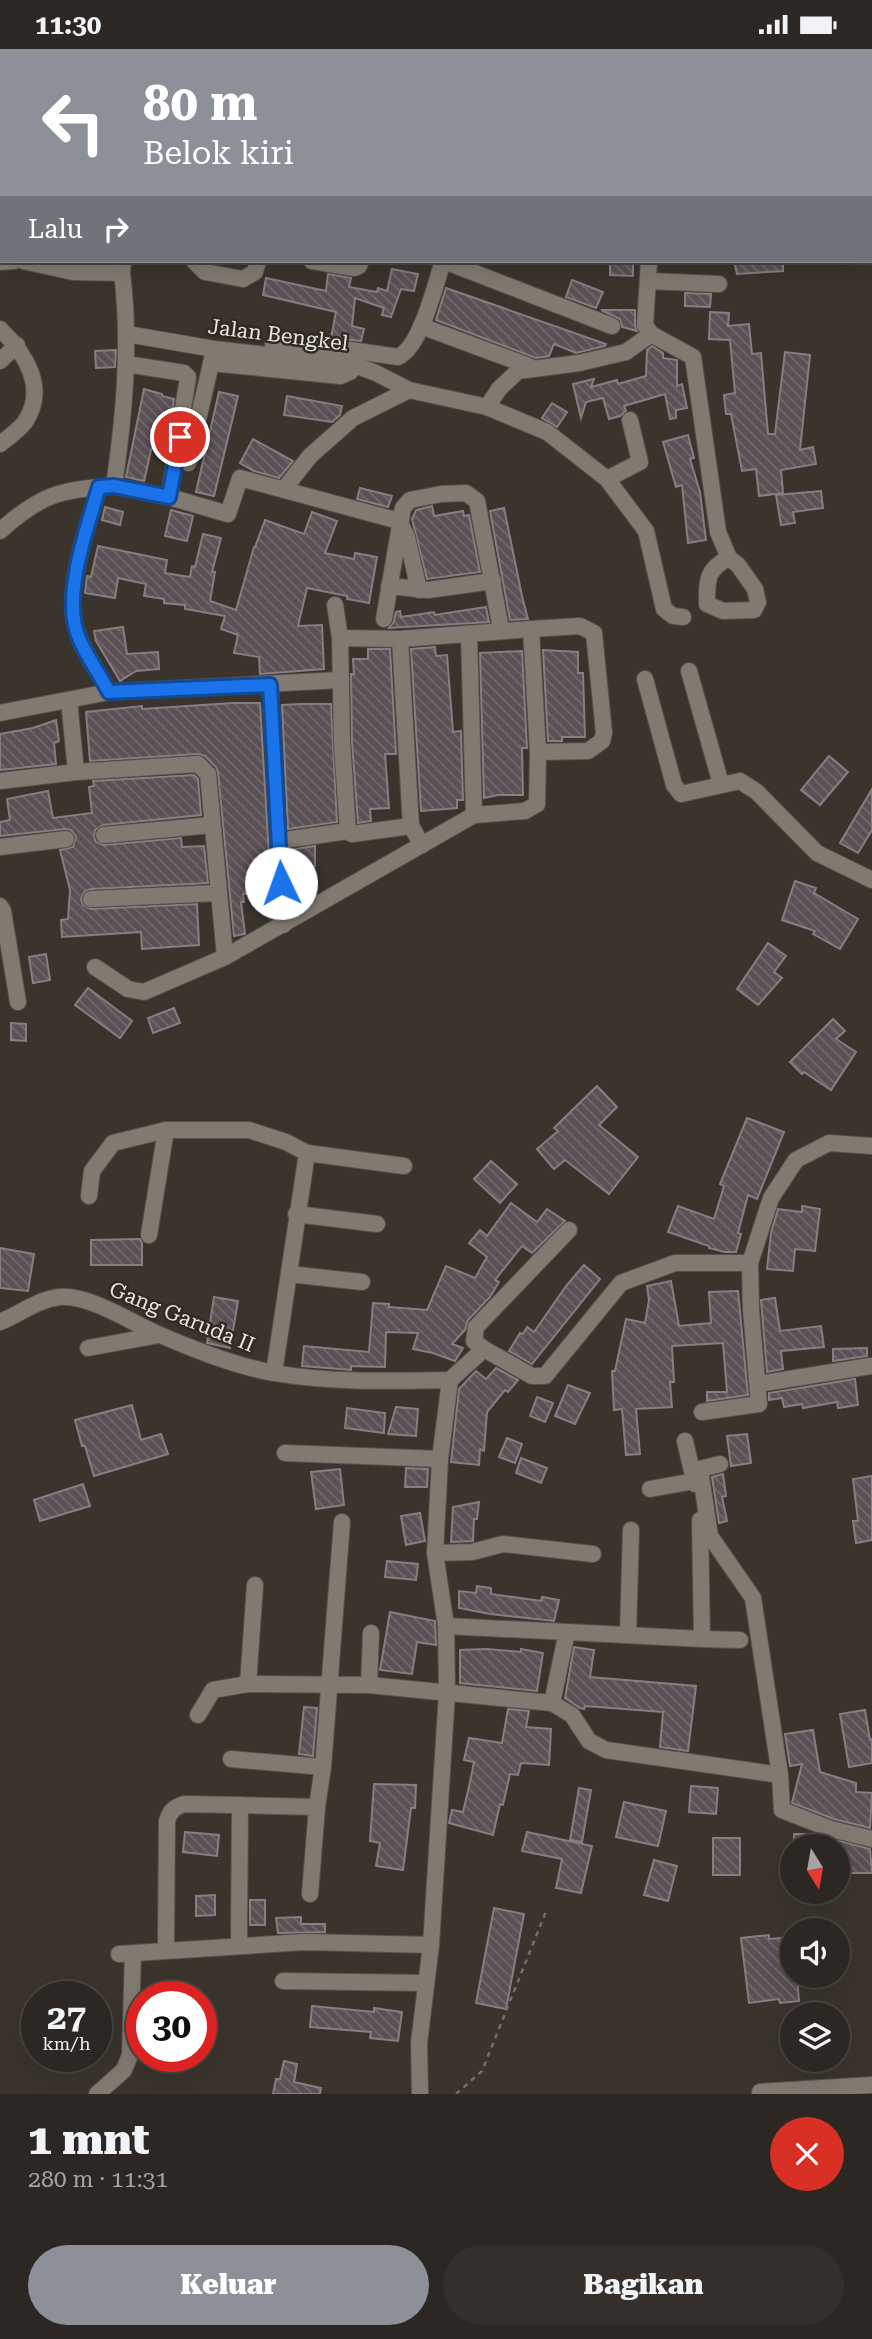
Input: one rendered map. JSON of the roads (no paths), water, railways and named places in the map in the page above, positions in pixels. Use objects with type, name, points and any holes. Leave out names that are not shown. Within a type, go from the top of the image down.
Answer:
[{"type":"street","points":[[32,263],[73,272],[122,267],[127,334],[122,427],[107,487],[83,541],[72,603],[75,627],[109,692]]},
{"type":"street","points":[[196,263],[205,272],[243,279],[255,272],[257,263]]},
{"type":"street","points":[[324,263],[354,268],[359,267],[360,263]]},
{"type":"street","points":[[273,344],[343,349],[397,357],[410,348],[421,326],[443,263]]},
{"type":"street","points":[[449,263],[612,326]]},
{"type":"street","points":[[649,263],[645,325],[651,334],[693,357],[719,532],[729,558]]},
{"type":"street","points":[[648,281],[719,284]]},
{"type":"street","points":[[421,326],[529,366]]},
{"type":"street","points":[[0,329],[18,345],[33,377],[34,397],[25,422],[0,444]]},
{"type":"street","name":"Jalan Bengkel","points":[[127,334],[212,356],[355,365],[409,390],[487,407],[547,432],[607,479],[646,531],[664,609],[673,616],[683,617]]},
{"type":"street","points":[[487,407],[499,389],[517,371],[579,363],[626,352],[651,334]]},
{"type":"street","points":[[0,361],[18,345]]},
{"type":"street","points":[[188,463],[212,356]]},
{"type":"street","points":[[126,364],[184,373],[188,377],[169,497]]},
{"type":"street","points":[[284,489],[310,456],[353,418],[409,390]]},
{"type":"street","points":[[607,479],[640,463],[630,420]]},
{"type":"street","points":[[0,531],[41,499],[78,489],[107,487],[169,497],[228,514],[240,478],[399,521],[407,537],[419,590]]},
{"type":"street","points":[[384,619],[403,508],[410,500],[441,494],[466,493],[477,501],[501,629]]},
{"type":"street","points":[[389,586],[419,590],[493,581]]},
{"type":"street","points":[[335,605],[340,638],[342,743],[348,831]]},
{"type":"street","points":[[340,638],[400,639],[580,626],[594,633],[604,733],[602,741],[588,751],[538,752]]},
{"type":"street","points":[[95,967],[128,989],[144,992],[225,957],[474,815],[525,811],[537,804],[538,752],[531,629]]},
{"type":"street","points":[[469,635],[474,815]]},
{"type":"street","points":[[400,639],[411,826],[422,845]]},
{"type":"street","points":[[689,671],[721,784]]},
{"type":"street","points":[[645,679],[674,785],[681,794],[740,781],[758,792],[817,853],[872,880]]},
{"type":"street","points":[[0,713],[109,692],[341,680]]},
{"type":"street","points":[[270,685],[283,925]]},
{"type":"street","points":[[69,700],[76,772]]},
{"type":"street","points":[[0,781],[76,772],[198,764],[208,774],[225,957]]},
{"type":"street","points":[[104,835],[212,825]]},
{"type":"street","points":[[278,841],[411,826]]},
{"type":"street","points":[[0,847],[66,839]]},
{"type":"street","points":[[91,899],[218,893]]},
{"type":"street","points":[[0,906],[18,1002]]},
{"type":"street","points":[[149,1235],[166,1130]]},
{"type":"street","points":[[89,1196],[92,1171],[113,1143],[166,1130],[249,1130],[286,1142],[307,1153],[404,1165]]},
{"type":"street","points":[[702,1412],[759,1404],[750,1263],[771,1198],[796,1160],[829,1143],[872,1146]]},
{"type":"street","points":[[274,1373],[307,1153]]},
{"type":"street","points":[[296,1214],[377,1224]]},
{"type":"street","points":[[569,1230],[476,1327],[474,1341],[532,1376],[545,1376],[621,1283],[675,1262],[750,1263]]},
{"type":"street","points":[[289,1274],[362,1282]]},
{"type":"street","name":"Gang Garuda II","points":[[0,1322],[38,1303],[59,1297],[82,1299],[159,1335],[239,1364],[274,1373],[366,1381],[450,1380]]},
{"type":"street","points":[[88,1348],[159,1335]]},
{"type":"street","points":[[420,2094],[419,2043],[431,1945],[447,1693],[446,1626],[435,1553],[440,1459],[450,1380],[484,1349]]},
{"type":"street","points":[[758,1384],[870,1366]]},
{"type":"street","points":[[685,1441],[701,1527],[702,1639]]},
{"type":"street","points":[[285,1453],[440,1459]]},
{"type":"street","points":[[720,1464],[700,1469],[710,1536],[753,1598],[780,1775],[782,1810],[831,1829],[872,1839]]},
{"type":"street","points":[[650,1489],[694,1481]]},
{"type":"street","points":[[310,1894],[342,1522]]},
{"type":"street","points":[[628,1635],[631,1530]]},
{"type":"street","points":[[435,1553],[472,1552],[503,1544],[593,1555]]},
{"type":"street","points":[[248,1684],[255,1585]]},
{"type":"street","points":[[446,1626],[740,1640]]},
{"type":"street","points":[[552,1703],[567,1632]]},
{"type":"street","points":[[369,1685],[370,1633]]},
{"type":"street","points":[[198,1715],[213,1690],[248,1684],[369,1685],[552,1703],[572,1714],[589,1741],[606,1750],[780,1775]]},
{"type":"street","points":[[232,1759],[323,1767]]},
{"type":"street","points":[[166,1942],[167,1821],[170,1812],[185,1804],[317,1807]]},
{"type":"street","points":[[239,1937],[240,1805]]},
{"type":"street","points":[[97,2094],[124,2070],[130,2055],[126,1954],[305,1942],[431,1945]]},
{"type":"street","points":[[283,1981],[426,1983]]},
{"type":"street","points":[[760,2092],[822,2091],[872,2085]]}]
